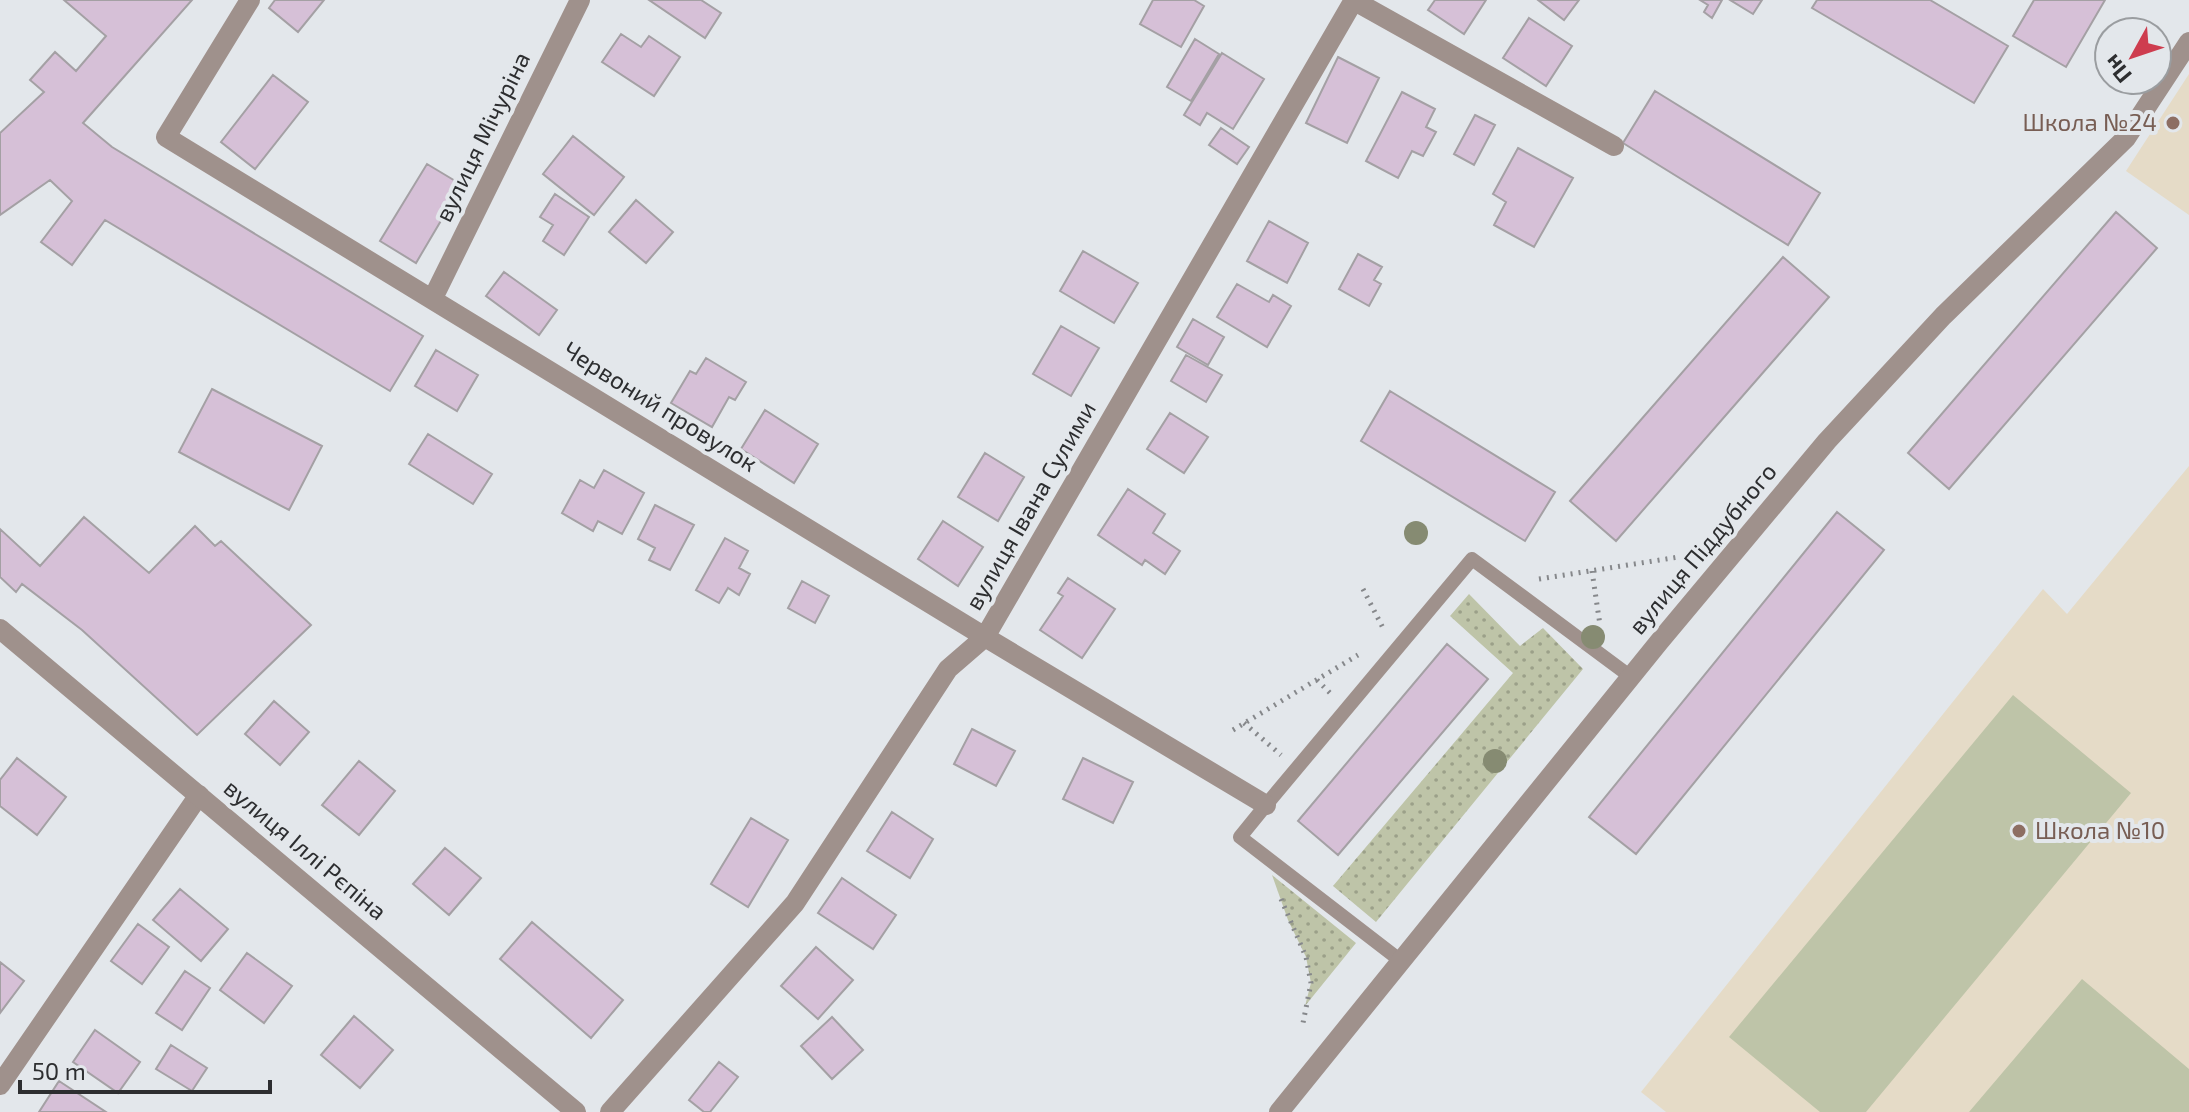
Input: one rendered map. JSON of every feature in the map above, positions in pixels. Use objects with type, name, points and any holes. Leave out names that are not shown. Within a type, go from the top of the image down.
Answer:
[{"type":"street","name":"Червоний провулок","points":[[250,0],[166,137],[1266,805]]},
{"type":"street","name":"вулиця Мічуріна","points":[[433,298],[580,0]]},
{"type":"street","points":[[1354,0],[1385,7],[1614,146]]},
{"type":"street","name":"вулиця Івана Сулими","points":[[610,1112],[795,903],[948,669],[985,637],[1354,0]]},
{"type":"street","name":"вулиця Піддубного","points":[[1279,1112],[1631,677],[1827,441],[1943,316],[2126,138],[2189,42]]},
{"type":"street","name":"вулиця Іллі Рєпіна","points":[[0,629],[576,1112]]},
{"type":"street","points":[[0,1085],[199,795]]},
{"type":"lane","points":[[1401,961],[1240,837],[1392,644],[1472,559],[1631,677]]},
{"type":"path","points":[[1507,584],[1679,557]]},
{"type":"path","points":[[1592,571],[1604,656]]},
{"type":"path","points":[[1233,730],[1392,644],[1363,589]]},
{"type":"path","points":[[1244,723],[1296,768]]},
{"type":"path","points":[[1266,857],[1288,920],[1306,957],[1311,983],[1302,1028]]},
{"type":"shaded area","name":"Школа №24","points":[[2189,74],[2189,215],[2126,171]]},
{"type":"shaded area","name":"Школа №10","points":[[2189,466],[2189,1112],[1666,1112],[1641,1092],[2043,589],[2067,614]]},
{"type":"green space","points":[[1469,594],[1520,646],[1543,628],[1583,669],[1376,922],[1333,886],[1513,673],[1450,616]]},
{"type":"green space","points":[[2013,695],[2131,793],[1866,1112],[1820,1112],[1729,1037]]},
{"type":"green space","points":[[1272,875],[1356,943],[1305,1006],[1311,983],[1306,957],[1288,920]]},
{"type":"green space","points":[[2082,979],[2189,1069],[2189,1112],[1969,1112]]},
{"type":"building","points":[[64,0],[192,0],[83,123],[112,147],[423,336],[390,391],[105,220],[72,265],[41,242],[72,201],[50,180],[0,215],[0,133],[44,92],[30,80],[55,52],[76,71],[106,36]]},
{"type":"building","points":[[275,0],[324,0],[298,32],[269,8]]},
{"type":"building","points":[[649,0],[701,0],[721,13],[705,38]]},
{"type":"building","points":[[1153,0],[1194,0],[1204,6],[1181,47],[1140,24]]},
{"type":"building","points":[[1435,0],[1486,0],[1464,34],[1428,10]]},
{"type":"building","points":[[1538,0],[1579,0],[1564,20]]},
{"type":"building","points":[[1700,0],[1722,0],[1712,18],[1704,12],[1708,5]]},
{"type":"building","points":[[1730,0],[1762,0],[1753,14]]},
{"type":"building","points":[[1817,0],[1930,0],[2008,46],[1974,103],[1812,8]]},
{"type":"building","points":[[2034,0],[2105,0],[2066,67],[2013,36]]},
{"type":"building","points":[[1529,18],[1572,46],[1546,86],[1503,58]]},
{"type":"building","points":[[621,34],[641,47],[649,36],[680,57],[654,96],[602,62]]},
{"type":"building","points":[[1195,39],[1219,54],[1191,101],[1167,87]]},
{"type":"building","points":[[1222,53],[1264,79],[1233,129],[1207,113],[1200,125],[1184,115]]},
{"type":"building","points":[[1338,57],[1379,78],[1347,143],[1306,123]]},
{"type":"building","points":[[273,75],[308,102],[255,169],[221,142]]},
{"type":"building","points":[[1655,91],[1820,193],[1788,245],[1623,143]]},
{"type":"building","points":[[1402,92],[1435,109],[1426,127],[1436,132],[1423,156],[1412,151],[1398,178],[1366,161]]},
{"type":"building","points":[[1475,115],[1495,125],[1474,165],[1454,154]]},
{"type":"building","points":[[1221,128],[1249,147],[1237,164],[1209,145]]},
{"type":"building","points":[[573,136],[624,177],[594,215],[543,174]]},
{"type":"building","points":[[1518,148],[1573,178],[1534,247],[1494,225],[1506,202],[1493,194]]},
{"type":"building","points":[[427,164],[462,185],[416,263],[380,241]]},
{"type":"building","points":[[555,194],[589,217],[564,255],[543,241],[553,225],[540,217]]},
{"type":"building","points":[[636,200],[673,232],[646,263],[609,232]]},
{"type":"building","points":[[2116,212],[2157,248],[1949,489],[1908,453]]},
{"type":"building","points":[[1269,221],[1308,243],[1287,283],[1247,261]]},
{"type":"building","points":[[1083,251],[1138,283],[1114,323],[1060,291]]},
{"type":"building","points":[[1358,254],[1382,267],[1374,280],[1381,284],[1369,306],[1339,289]]},
{"type":"building","points":[[1783,257],[1829,297],[1616,541],[1570,501]]},
{"type":"building","points":[[504,272],[557,310],[539,335],[486,296]]},
{"type":"building","points":[[1237,284],[1269,302],[1273,295],[1291,306],[1267,347],[1217,317]]},
{"type":"building","points":[[1193,319],[1224,337],[1208,365],[1177,347]]},
{"type":"building","points":[[1061,326],[1099,348],[1071,396],[1033,374]]},
{"type":"building","points":[[436,350],[478,375],[457,411],[415,386]]},
{"type":"building","points":[[1186,355],[1222,375],[1206,402],[1171,381]]},
{"type":"building","points":[[706,358],[746,382],[735,400],[729,397],[712,427],[671,403],[690,371],[696,374]]},
{"type":"building","points":[[212,389],[322,446],[289,510],[179,452]]},
{"type":"building","points":[[1390,391],[1555,492],[1525,541],[1361,441]]},
{"type":"building","points":[[765,410],[818,444],[794,483],[741,449]]},
{"type":"building","points":[[1170,413],[1208,437],[1184,473],[1147,449]]},
{"type":"building","points":[[428,434],[492,474],[473,504],[409,464]]},
{"type":"building","points":[[985,453],[1024,477],[998,521],[958,497]]},
{"type":"building","points":[[604,470],[644,493],[622,534],[598,521],[593,531],[562,513],[580,480],[594,488]]},
{"type":"building","points":[[1128,489],[1165,514],[1153,533],[1180,551],[1165,574],[1145,560],[1142,565],[1098,535]]},
{"type":"building","points":[[655,505],[694,525],[670,570],[649,560],[655,548],[638,539]]},
{"type":"building","points":[[1837,512],[1884,550],[1636,854],[1589,817]]},
{"type":"building","points":[[84,517],[149,573],[195,526],[215,546],[221,541],[311,625],[197,735],[82,630],[22,584],[16,592],[0,577],[0,529],[40,566]]},
{"type":"building","points":[[943,521],[983,547],[958,586],[918,559]]},
{"type":"building","points":[[725,538],[748,551],[739,568],[750,574],[739,595],[728,588],[719,603],[696,590]]},
{"type":"building","points":[[1068,578],[1115,609],[1082,658],[1040,630],[1063,596],[1058,593]]},
{"type":"building","points":[[802,581],[829,596],[815,623],[788,608]]},
{"type":"building","points":[[1447,644],[1488,679],[1338,855],[1298,821]]},
{"type":"building","points":[[274,701],[309,732],[280,765],[245,734]]},
{"type":"building","points":[[972,729],[1015,751],[996,786],[954,764]]},
{"type":"building","points":[[17,758],[66,797],[37,835],[0,806],[0,780]]},
{"type":"building","points":[[1083,758],[1133,782],[1113,823],[1063,799]]},
{"type":"building","points":[[359,761],[395,791],[359,835],[322,805]]},
{"type":"building","points":[[892,812],[933,839],[910,878],[867,851]]},
{"type":"building","points":[[751,818],[788,840],[748,907],[711,884]]},
{"type":"building","points":[[445,848],[481,878],[449,915],[413,884]]},
{"type":"building","points":[[842,878],[896,915],[873,949],[818,913]]},
{"type":"building","points":[[180,889],[228,929],[201,961],[153,920]]},
{"type":"building","points":[[532,922],[623,1000],[591,1038],[500,959]]},
{"type":"building","points":[[138,924],[169,947],[142,984],[111,961]]},
{"type":"building","points":[[816,947],[853,980],[818,1019],[781,986]]},
{"type":"building","points":[[247,953],[292,986],[264,1023],[220,990]]},
{"type":"building","points":[[0,962],[24,981],[0,1013]]},
{"type":"building","points":[[185,971],[210,988],[182,1030],[156,1013]]},
{"type":"building","points":[[354,1016],[393,1050],[360,1088],[321,1055]]},
{"type":"building","points":[[832,1017],[863,1050],[832,1079],[801,1046]]},
{"type":"building","points":[[95,1030],[140,1062],[118,1093],[73,1062]]},
{"type":"building","points":[[171,1045],[207,1068],[192,1091],[156,1069]]},
{"type":"building","points":[[719,1062],[738,1077],[710,1112],[704,1112],[689,1100]]},
{"type":"building","points":[[59,1081],[106,1112],[39,1112]]},
{"type":"place","name":"Школа №24","points":[[2173,123]]},
{"type":"place","name":"Школа №10","points":[[2019,831]]}]
